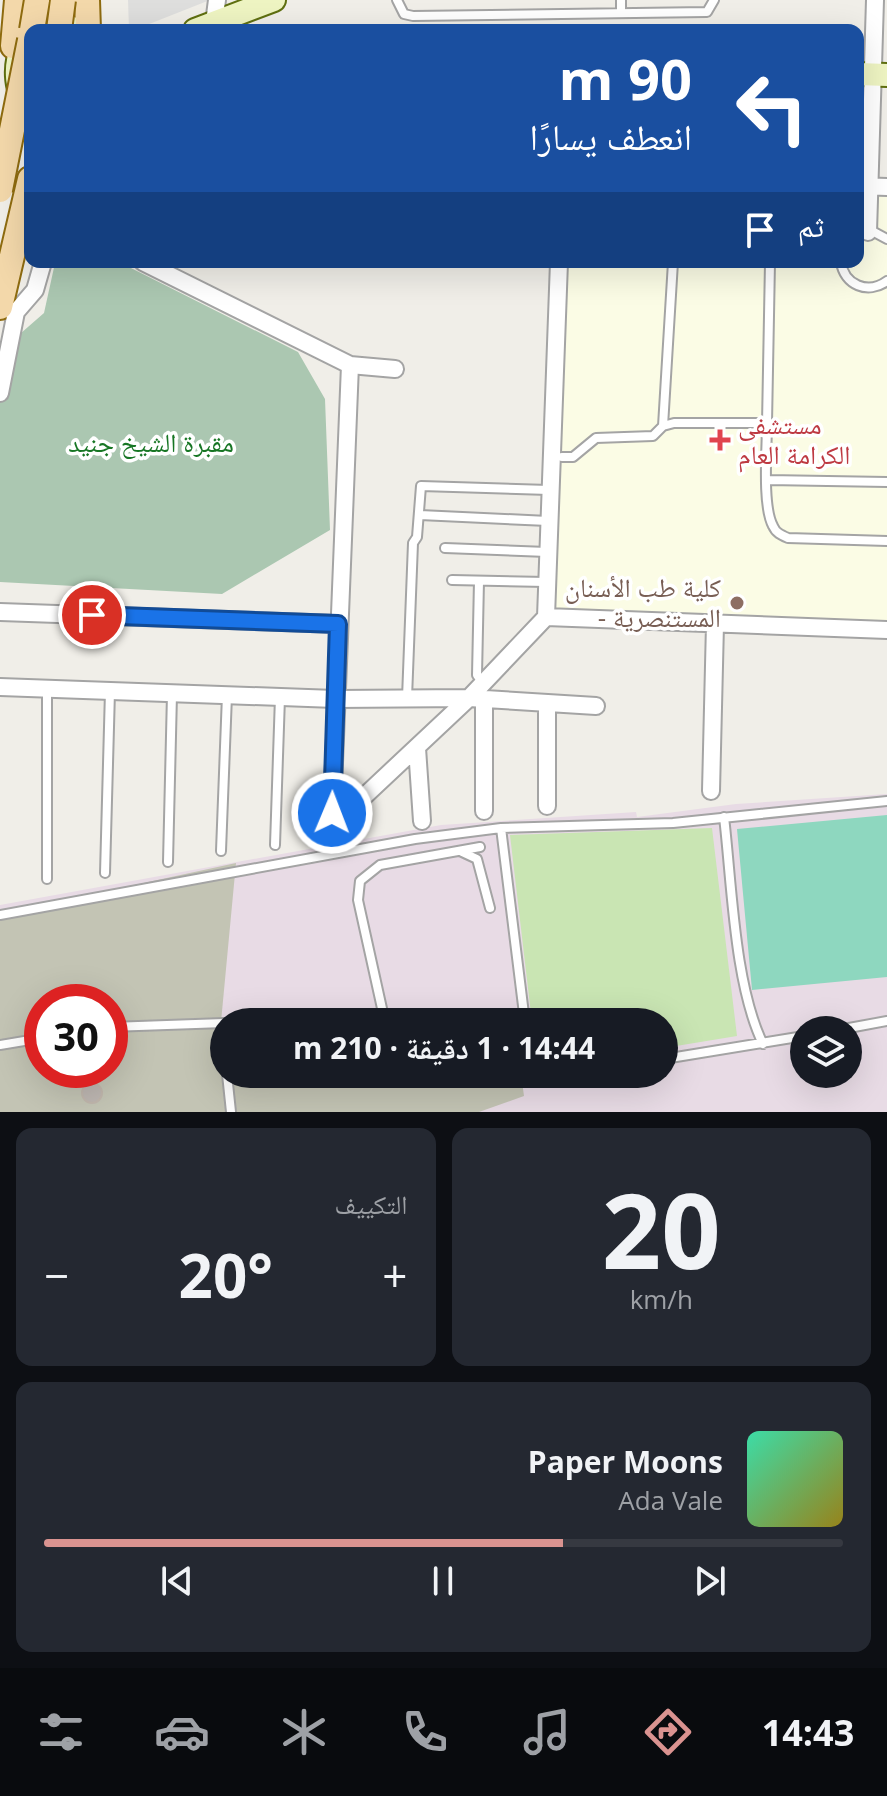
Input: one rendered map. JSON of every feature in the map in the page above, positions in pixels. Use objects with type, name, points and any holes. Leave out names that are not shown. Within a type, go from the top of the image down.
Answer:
[{"type":"main road","points":[[0,190],[17,45],[17,0]]},
{"type":"main road","points":[[26,24],[37,0]]},
{"type":"main road","points":[[60,24],[63,0]]},
{"type":"main road","points":[[87,0],[88,24]]},
{"type":"main road","points":[[0,307],[24,205]]},
{"type":"street","points":[[205,24],[217,0]]},
{"type":"street","points":[[241,22],[274,0]]},
{"type":"street","points":[[864,164],[875,0]]},
{"type":"street","points":[[17,45],[8,81],[17,99]]},
{"type":"street","points":[[864,186],[887,187]]},
{"type":"street","points":[[0,393],[16,312],[35,290],[41,268]]},
{"type":"street","points":[[155,268],[350,365],[395,369]]},
{"type":"street","points":[[350,365],[335,699],[332,813],[335,820],[344,817],[479,693],[546,617],[559,268]]},
{"type":"street","points":[[0,612],[338,624]]},
{"type":"street","points":[[546,617],[887,630]]},
{"type":"street","points":[[711,791],[715,624]]},
{"type":"street","points":[[0,687],[335,699],[479,693],[547,703],[596,706]]},
{"type":"street","points":[[479,693],[484,811]]},
{"type":"street","points":[[547,703],[547,806]]},
{"type":"street","points":[[417,748],[422,821]]},
{"type":"lane","points":[[397,0],[404,14],[413,16],[707,12],[714,0]]},
{"type":"lane","points":[[621,0],[621,13]]},
{"type":"lane","points":[[0,124],[17,99]]},
{"type":"lane","points":[[864,233],[887,239]]},
{"type":"lane","points":[[663,426],[673,268]]},
{"type":"lane","points":[[770,268],[767,423],[771,523],[788,538],[887,541]]},
{"type":"lane","points":[[843,268],[848,280],[858,286],[870,288],[887,281]]},
{"type":"lane","points":[[562,457],[573,457],[596,438],[653,436],[663,426],[693,422],[767,423]]},
{"type":"lane","points":[[768,480],[887,482]]},
{"type":"lane","points":[[407,698],[413,543],[420,515],[421,486],[549,490]]},
{"type":"lane","points":[[420,515],[548,521]]},
{"type":"lane","points":[[445,548],[547,552]]},
{"type":"lane","points":[[452,580],[546,582]]},
{"type":"lane","points":[[479,581],[479,693]]},
{"type":"lane","points":[[47,688],[47,879]]},
{"type":"lane","points":[[105,873],[110,691]]},
{"type":"lane","points":[[168,862],[172,693]]},
{"type":"lane","points":[[221,851],[227,695]]},
{"type":"lane","points":[[275,845],[280,697]]},
{"type":"lane","points":[[0,915],[415,839],[501,828],[608,827],[887,801]]},
{"type":"lane","points":[[724,817],[738,941],[751,1008],[763,1044]]},
{"type":"lane","points":[[501,828],[523,1008]]},
{"type":"lane","points":[[382,1008],[358,900],[360,881],[367,872],[380,865],[480,847]]},
{"type":"lane","points":[[457,851],[469,852],[477,859],[490,908]]},
{"type":"lane","points":[[862,1026],[887,1021]]},
{"type":"lane","points":[[128,1026],[210,1023]]},
{"type":"lane","points":[[678,1057],[790,1039]]},
{"type":"lane","points":[[0,1045],[24,1041]]},
{"type":"lane","points":[[228,1088],[231,1112]]},
{"type":"shaded area","points":[[128,0],[210,0],[149,24],[129,24]]},
{"type":"shaded area","name":"مستشفى الكرامة العام","points":[[864,192],[887,193],[887,623],[546,617],[561,268],[864,268]]},
{"type":"shaded area","points":[[887,794],[887,1112],[0,1112],[0,905],[441,825],[636,812],[637,817],[736,804]]},
{"type":"shaded area","points":[[236,863],[222,1008],[210,1008],[210,1088],[523,1088],[524,1096],[479,1112],[0,1112],[0,914]]},
{"type":"green space","name":"مقبرة الشيخ جنيد","points":[[54,268],[131,268],[298,352],[325,399],[330,530],[222,594],[0,582],[0,379],[5,347],[44,313]]},
{"type":"green space","points":[[887,815],[887,977],[752,990],[737,829]]},
{"type":"green space","points":[[712,828],[737,1036],[678,1046],[678,1008],[530,1008],[510,835]]},
{"type":"building","points":[[83,1088],[102,1089],[102,1097],[96,1103],[88,1103],[82,1097]]},
{"type":"place","name":"مستشفى الكرامة العام","points":[[720,440]]},
{"type":"place","name":"كلية طب الأسنان - المستنصرية","points":[[737,603]]},
{"type":"route","points":[[92,615],[338,624],[332,813]]}]
